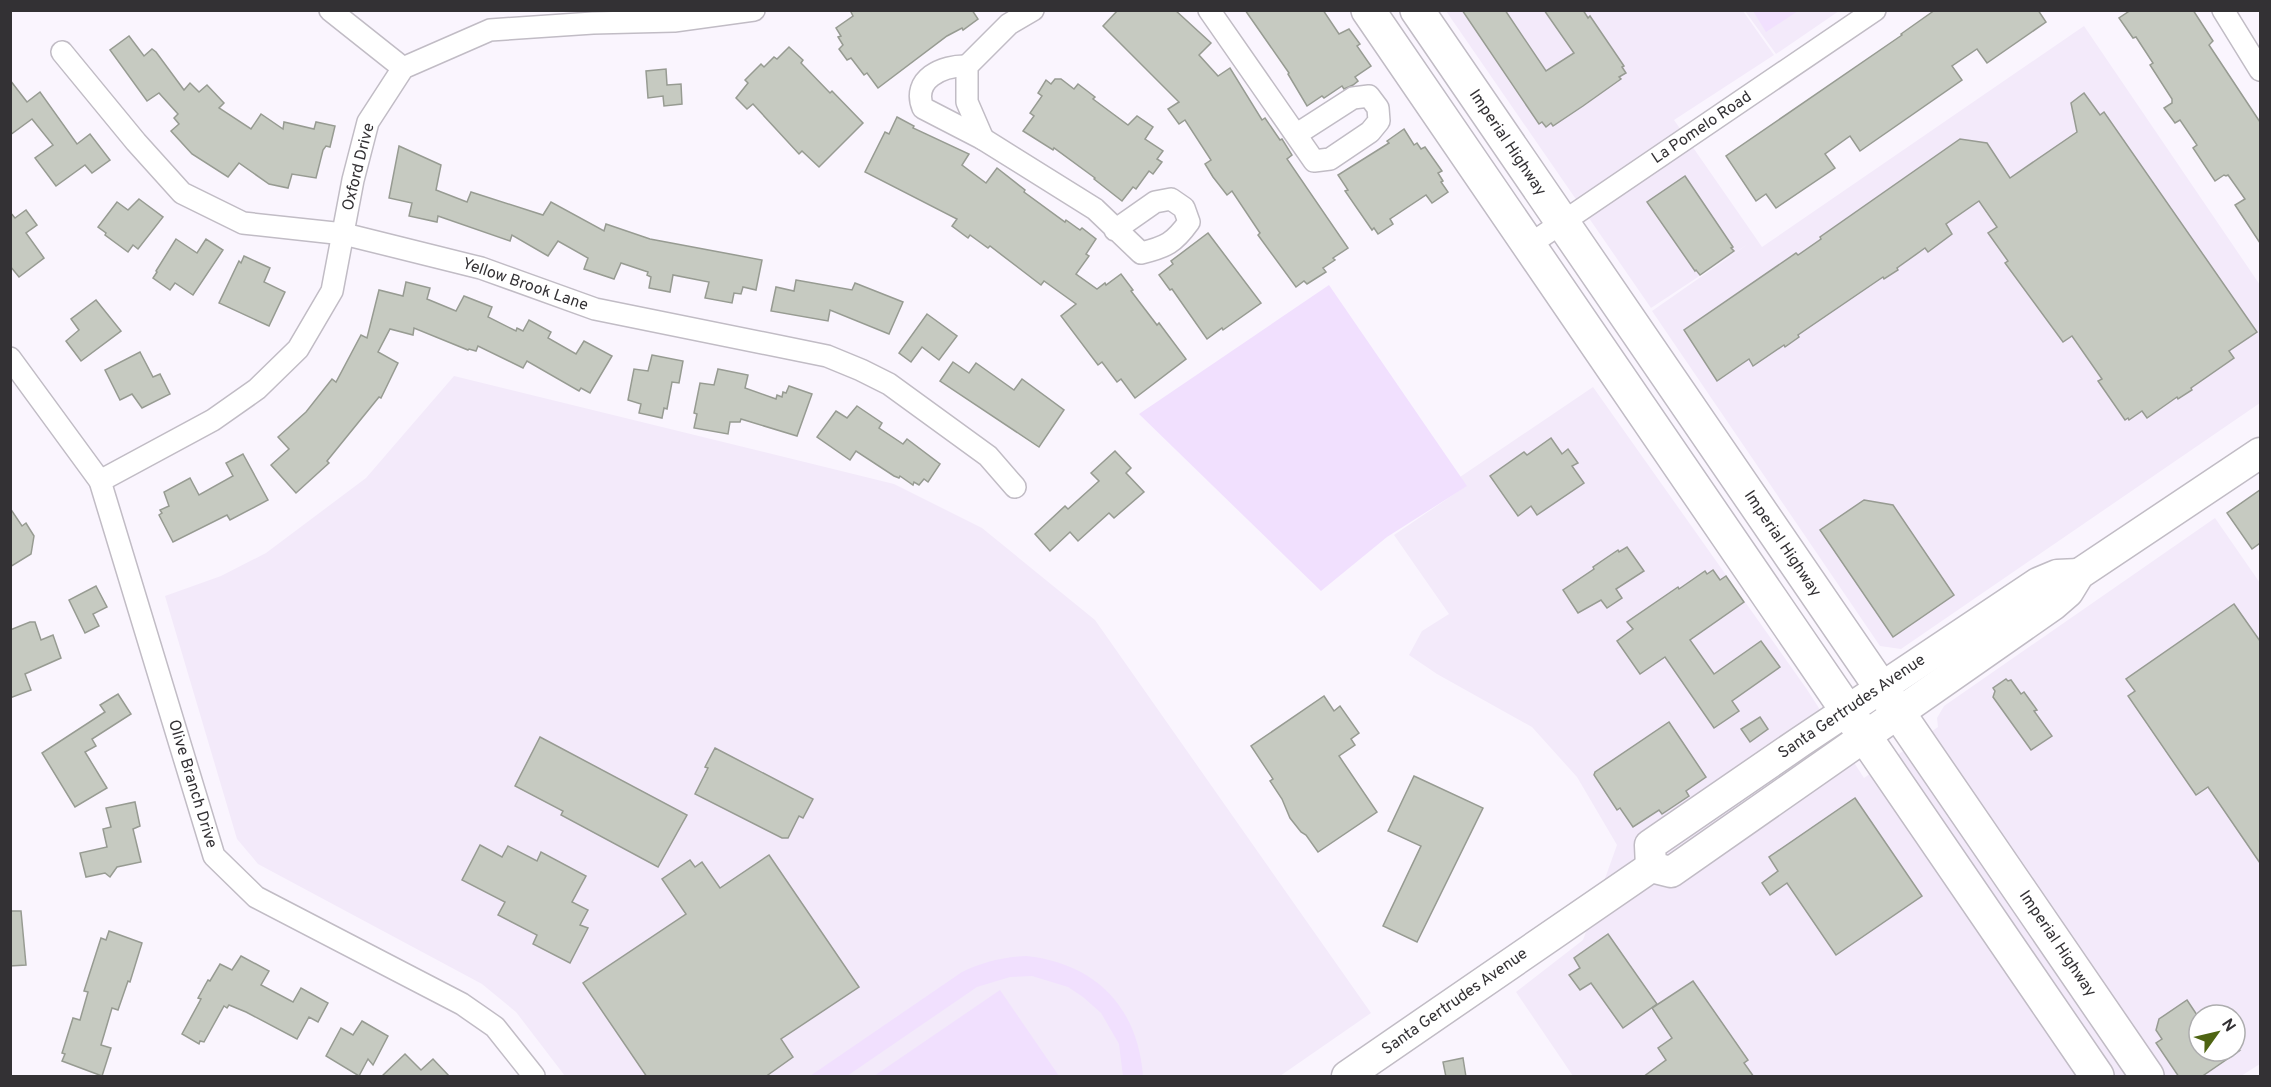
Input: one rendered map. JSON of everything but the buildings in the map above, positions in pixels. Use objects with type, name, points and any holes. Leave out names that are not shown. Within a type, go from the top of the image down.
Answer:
[{"type":"main road","points":[[1368,10],[2097,1077]]},
{"type":"main road","name":"Imperial Highway","points":[[1417,10],[2147,1077]]},
{"type":"main road","points":[[1673,458],[1708,435]]},
{"type":"main road","name":"Santa Gertrudes Avenue","points":[[1347,1077],[1651,867],[1671,872],[1762,810],[1855,724],[1889,700],[2053,605],[2068,592],[2079,574],[2260,453]]},
{"type":"street","points":[[330,10],[403,68],[490,30],[592,16],[674,21],[754,10]]},
{"type":"street","points":[[983,139],[967,102],[967,66],[1004,17],[1033,10]]},
{"type":"street","points":[[1209,10],[1297,134]]},
{"type":"street","name":"La Pomelo Road","points":[[1529,245],[1875,10]]},
{"type":"street","points":[[2226,12],[2260,70]]},
{"type":"street","name":"Yellow Brook Lane","points":[[62,52],[136,142],[182,193],[243,223],[344,234],[481,268],[595,309],[827,356],[888,384],[988,456],[1015,487]]},
{"type":"street","points":[[967,66],[954,66],[934,73],[922,87],[919,99],[923,108],[983,139],[1095,209],[1115,230]]},
{"type":"street","name":"Oxford Drive","points":[[100,481],[213,420],[257,389],[298,349],[332,291],[353,180],[368,122],[403,68]]},
{"type":"street","name":"Olive Branch Drive","points":[[10,358],[100,481],[214,856],[256,897],[462,1004],[495,1027],[534,1077]]},
{"type":"shaded area","points":[[1446,11],[1743,11],[1774,55],[1674,120],[1762,247],[2084,26],[2260,285],[2260,403],[1901,649],[1880,646],[1652,311],[1748,244],[1651,308]]},
{"type":"shaded area","points":[[1745,11],[1839,11],[1776,54]]},
{"type":"shaded area","points":[[1753,11],[1798,11],[1766,32]]},
{"type":"shaded area","points":[[1329,285],[1467,486],[1387,537],[1321,591],[1139,414]]},
{"type":"shaded area","points":[[454,376],[894,484],[982,528],[1095,620],[1371,1013],[1280,1076],[565,1076],[516,1012],[482,984],[258,864],[237,839],[165,596],[221,576],[266,553],[366,478]]},
{"type":"shaded area","points":[[1593,387],[1806,688],[1864,778],[1938,727],[1937,718],[1944,706],[2215,518],[2260,583],[2260,1064],[2241,1076],[1573,1076],[1516,992],[1583,940],[1617,845],[1577,777],[1532,727],[1437,674],[1409,655],[1422,631],[1449,614],[1394,535],[1466,486],[1460,477]]},
{"type":"shaded area","points":[[1026,956],[1051,960],[1073,968],[1092,979],[1108,993],[1122,1010],[1132,1029],[1139,1051],[1143,1076],[1123,1076],[1119,1044],[1101,1013],[1068,987],[1032,976],[1010,977],[977,987],[847,1076],[810,1076],[962,972],[993,961]]},
{"type":"shaded area","points":[[1000,990],[1059,1076],[874,1076]]}]
